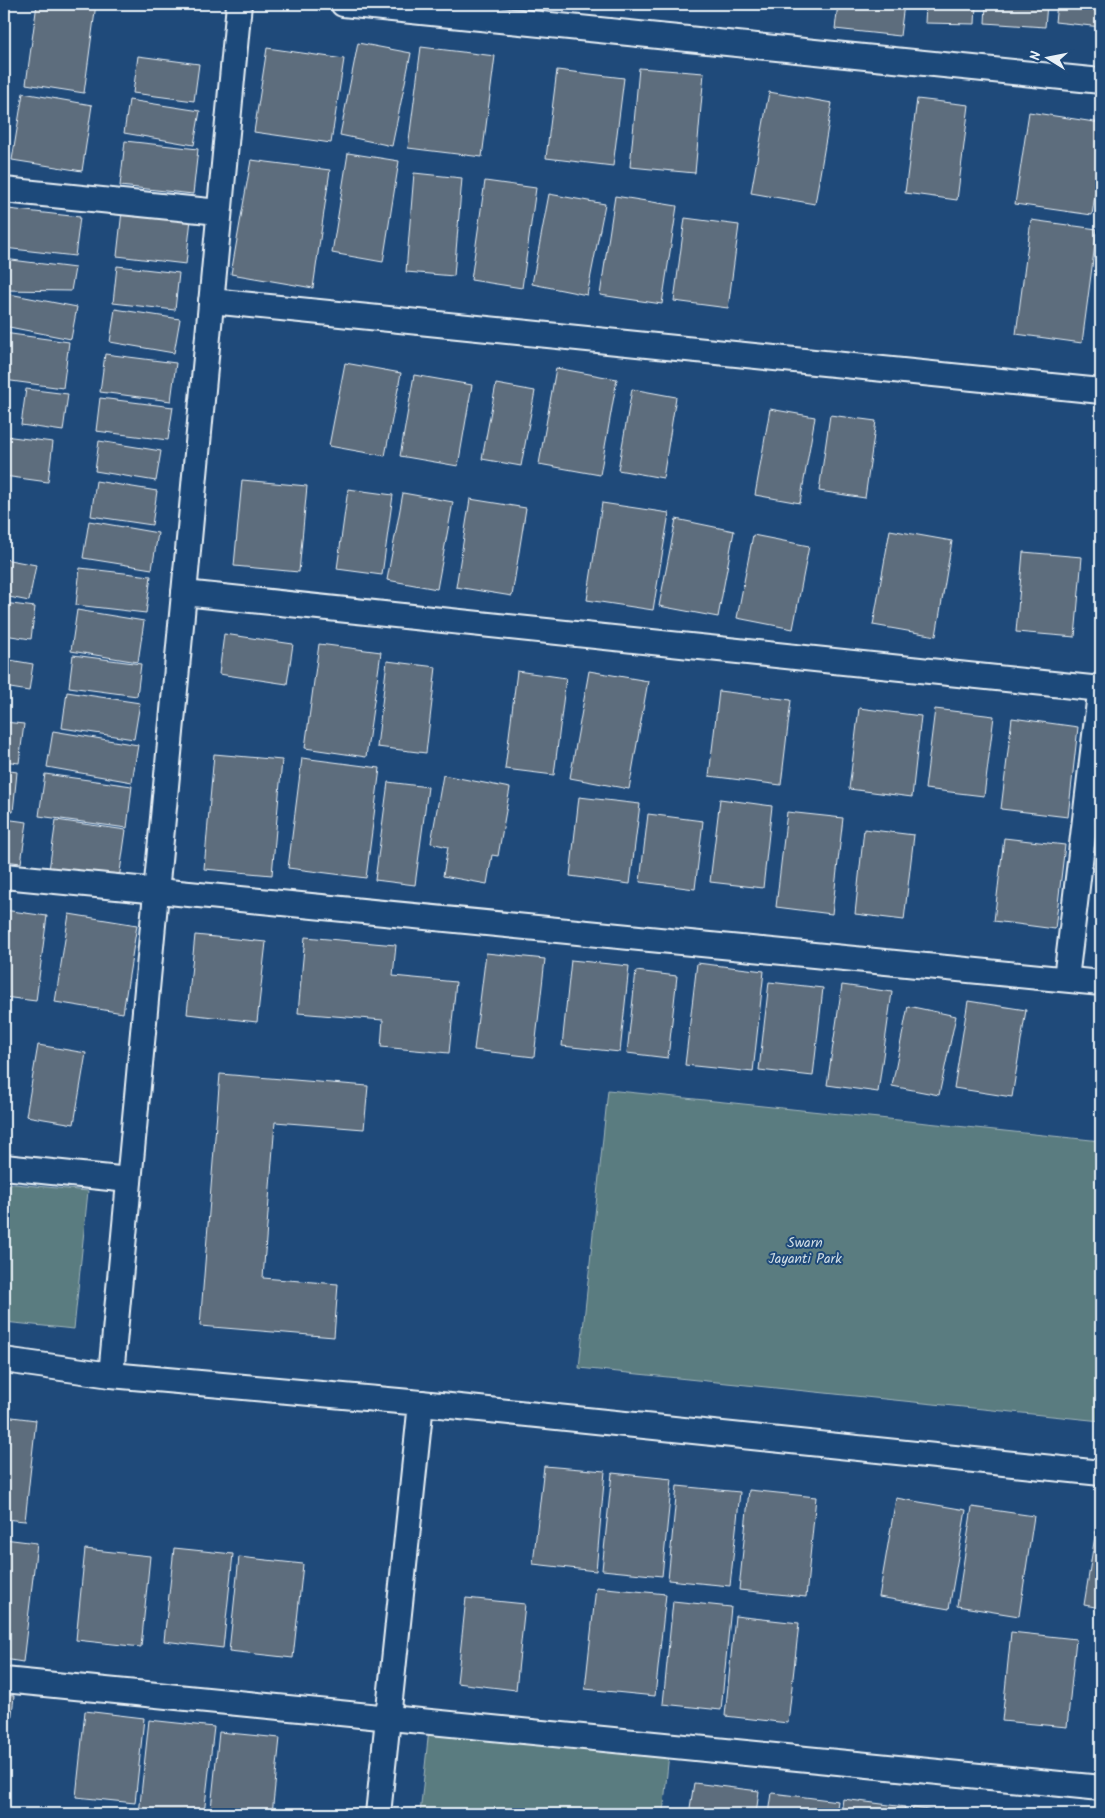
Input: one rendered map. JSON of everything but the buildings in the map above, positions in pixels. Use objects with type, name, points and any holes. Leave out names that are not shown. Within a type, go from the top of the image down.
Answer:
[{"type":"street","points":[[111,1375],[239,4]]},
{"type":"street","points":[[343,4],[1101,82]]},
{"type":"street","points":[[4,190],[219,212]]},
{"type":"street","points":[[211,301],[1101,391]]},
{"type":"street","points":[[184,593],[1101,689]]},
{"type":"street","points":[[1066,979],[1101,685]]},
{"type":"street","points":[[4,876],[1101,983]]},
{"type":"street","points":[[4,1167],[129,1180]]},
{"type":"street","points":[[4,1360],[111,1375],[421,1403],[1101,1473]]},
{"type":"street","points":[[378,1814],[421,1403]]},
{"type":"street","points":[[4,1680],[1101,1788]]},
{"type":"green space","name":"Swarn Jayanti Park","points":[[608,1090],[1101,1141],[1101,1421],[579,1368]]},
{"type":"green space","points":[[4,1183],[88,1191],[74,1329],[4,1322]]},
{"type":"green space","points":[[429,1729],[669,1753],[663,1814],[420,1814]]}]
